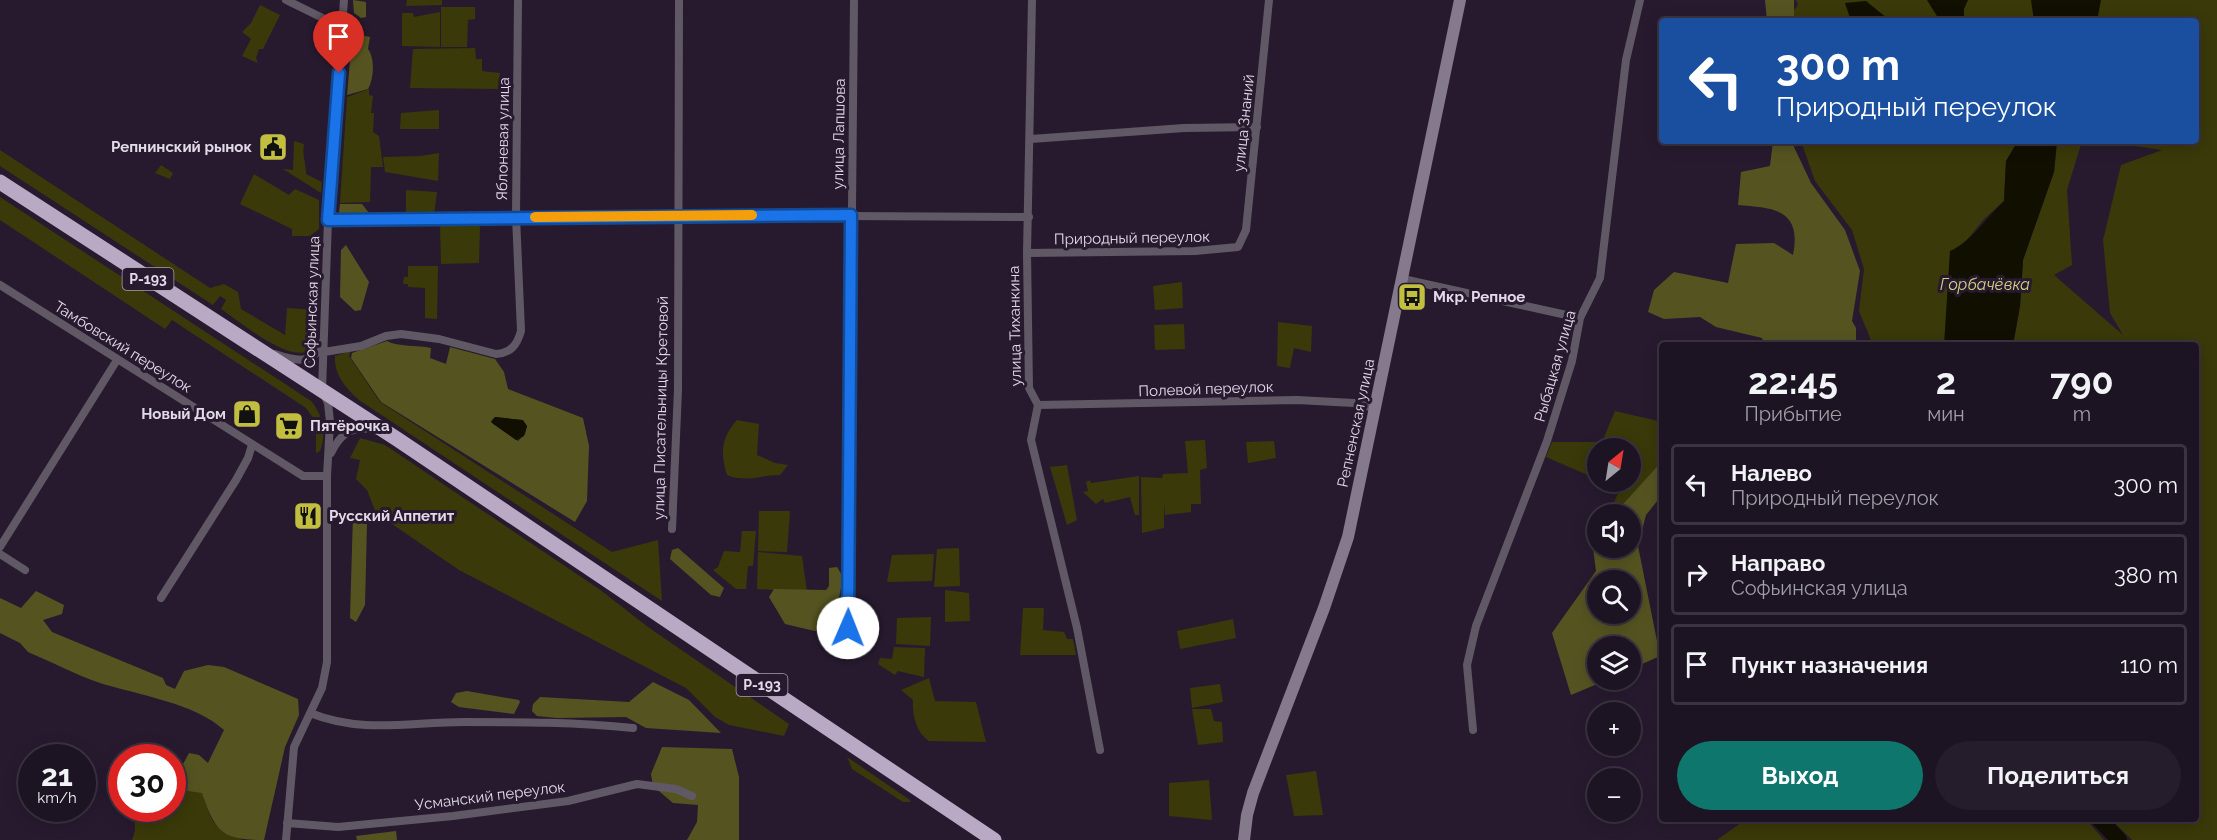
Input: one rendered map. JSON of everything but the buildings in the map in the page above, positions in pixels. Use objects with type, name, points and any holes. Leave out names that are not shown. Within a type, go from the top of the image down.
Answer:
[{"type":"highway","name":"Р-193","points":[[0,183],[397,439],[994,840]]},
{"type":"street","points":[[286,0],[343,28]]},
{"type":"street","name":"Софьинская улица","points":[[321,390],[326,326],[328,220],[344,0]]},
{"type":"street","name":"Яблоневая улица","points":[[324,352],[361,346],[386,336],[401,334],[439,339],[496,354],[505,353],[513,348],[521,331],[516,217],[518,0]]},
{"type":"street","name":"улица Писательницы Кретовой","points":[[672,530],[678,390],[679,0]]},
{"type":"street","name":"улица Лапшова","points":[[848,628],[854,0]]},
{"type":"street","name":"улица Тиханкина","points":[[1032,0],[1028,91],[1031,139],[1027,253],[1029,388],[1038,405],[1031,440],[1077,628],[1100,750]]},
{"type":"street","name":"улица Знаний","points":[[1238,247],[1246,230],[1269,0]]},
{"type":"street","name":"Репненская улица","points":[[1244,840],[1253,793],[1324,608],[1348,537],[1460,0]]},
{"type":"street","name":"Рыбацкая улица","points":[[1473,730],[1467,665],[1476,626],[1547,441],[1572,361],[1580,318],[1600,278],[1626,60],[1640,0]]},
{"type":"street","points":[[1031,139],[1184,128],[1257,127]]},
{"type":"street","points":[[328,220],[677,215],[1029,217]]},
{"type":"street","name":"Природный переулок","points":[[1027,253],[1195,251],[1238,247]]},
{"type":"street","points":[[1403,279],[1580,318]]},
{"type":"street","name":"Тамбовский переулок","points":[[0,285],[303,476],[327,476]]},
{"type":"street","points":[[257,348],[290,359],[310,359],[322,345],[326,326]]},
{"type":"street","points":[[0,547],[67,436],[117,360]]},
{"type":"street","points":[[286,840],[292,757],[297,738],[322,688],[327,662],[327,476],[330,408],[321,390]]},
{"type":"street","name":"Полевой переулок","points":[[1038,405],[1297,400],[1354,403],[1374,408]]},
{"type":"street","points":[[328,459],[338,438],[350,430],[369,429],[397,439]]},
{"type":"street","points":[[161,598],[236,480],[252,445]]},
{"type":"street","points":[[0,554],[25,570]]},
{"type":"street","points":[[310,712],[360,727],[463,722],[596,724],[633,728]]},
{"type":"street","name":"Усманский переулок","points":[[287,823],[338,827],[453,816],[568,801],[637,784],[676,789],[692,796]]},
{"type":"shaded area","points":[[353,0],[366,2],[366,17],[361,18],[354,13]]},
{"type":"shaded area","points":[[407,0],[442,0],[442,5],[406,6]]},
{"type":"shaded area","points":[[1765,0],[1794,0],[1794,18],[1767,18]]},
{"type":"shaded area","points":[[1796,0],[2217,0],[2217,840],[2132,840],[2114,822],[2199,822],[2199,342],[2014,342],[2020,306],[2023,260],[2054,172],[2057,144],[2081,144],[2067,190],[2072,265],[2054,275],[2123,335],[2110,313],[2103,240],[2121,165],[2162,150],[2121,144],[2199,144],[2199,18],[1788,18],[1798,5]]},
{"type":"shaded area","points":[[260,5],[280,15],[263,49],[259,49],[256,58],[258,63],[242,56],[251,39],[242,32],[251,23]]},
{"type":"shaded area","points":[[441,7],[475,7],[475,19],[468,20],[467,47],[441,47]]},
{"type":"shaded area","points":[[440,12],[440,47],[402,46],[402,13],[413,13],[414,17]]},
{"type":"shaded area","points":[[360,35],[370,37],[368,49],[373,63],[372,80],[368,89],[347,95],[352,38]]},
{"type":"shaded area","points":[[475,48],[476,59],[482,59],[482,71],[500,73],[498,89],[410,88],[413,49]]},
{"type":"shaded area","points":[[369,89],[369,95],[373,96],[371,113],[374,113],[373,132],[379,136],[383,167],[371,167],[370,202],[340,203],[347,97]]},
{"type":"shaded area","points":[[439,110],[439,129],[400,129],[401,113]]},
{"type":"shaded area","points":[[294,141],[304,144],[306,174],[322,182],[321,193],[283,169],[293,170]]},
{"type":"shaded area","points":[[1773,144],[1794,144],[1811,183],[1845,230],[1860,271],[1852,321],[1856,328],[1856,342],[1763,342],[1762,338],[1716,327],[1700,317],[1664,319],[1648,312],[1654,290],[1674,272],[1728,283],[1736,244],[1774,243],[1793,255],[1795,240],[1789,220],[1774,210],[1738,205],[1741,172],[1770,166]]},
{"type":"shaded area","points":[[1802,144],[2016,144],[2006,161],[2004,201],[1984,219],[1963,245],[1988,342],[1872,342],[1859,311],[1864,269],[1852,230],[1815,181]]},
{"type":"shaded area","points":[[0,150],[210,288],[224,284],[238,292],[241,309],[285,335],[287,308],[316,310],[315,317],[309,325],[305,345],[310,350],[301,353],[290,351],[252,331],[221,309],[226,300],[220,296],[213,305],[0,166]]},
{"type":"shaded area","points":[[439,153],[438,181],[385,172],[383,157]]},
{"type":"shaded area","points":[[161,165],[173,173],[170,179],[155,173]]},
{"type":"shaded area","points":[[254,174],[289,195],[295,189],[319,200],[319,229],[310,236],[292,236],[292,229],[240,204]]},
{"type":"shaded area","points":[[406,190],[437,192],[434,215],[406,213]]},
{"type":"shaded area","points":[[0,197],[311,401],[323,424],[320,451],[316,453],[316,422],[306,408],[172,320],[165,329],[0,220]]},
{"type":"shaded area","points":[[340,204],[362,204],[369,213],[367,217],[343,216],[339,212]]},
{"type":"shaded area","points":[[440,224],[480,225],[479,263],[441,264]]},
{"type":"shaded area","points":[[346,245],[369,282],[361,310],[355,311],[340,297],[341,250]]},
{"type":"shaded area","points":[[408,266],[438,266],[437,319],[425,318],[425,288],[408,287],[408,284],[403,284],[404,277],[408,277]]},
{"type":"shaded area","points":[[1182,282],[1183,308],[1155,310],[1153,286]]},
{"type":"shaded area","points":[[1278,322],[1312,326],[1311,352],[1294,348],[1290,368],[1277,366]]},
{"type":"shaded area","points":[[1184,324],[1185,349],[1155,350],[1154,325]]},
{"type":"shaded area","points":[[387,341],[431,348],[430,358],[446,364],[450,347],[495,359],[504,372],[508,389],[583,418],[589,446],[587,501],[575,522],[381,402],[351,358],[352,353]],"holes":[[[495,417],[521,420],[527,426],[525,434],[518,441],[491,421]]]},
{"type":"shaded area","points":[[351,351],[349,356],[380,402],[612,552],[658,540],[662,601],[359,400],[342,381],[335,363],[335,356]]},
{"type":"shaded area","points":[[1615,411],[1659,421],[1659,464],[1641,484],[1641,438],[1604,438]]},
{"type":"shaded area","points":[[737,420],[759,424],[757,455],[775,463],[788,465],[780,475],[747,479],[727,475],[723,460],[723,446]]},
{"type":"shaded area","points":[[360,438],[385,445],[599,589],[648,627],[789,724],[784,736],[729,725],[715,717],[686,688],[459,570],[376,513],[367,490],[356,479],[360,460],[350,458]]},
{"type":"shaded area","points":[[1205,440],[1207,468],[1200,470],[1201,504],[1191,504],[1191,512],[1165,515],[1164,503],[1164,528],[1142,533],[1141,477],[1162,478],[1163,474],[1188,473],[1185,441]]},
{"type":"shaded area","points":[[1274,441],[1276,458],[1248,463],[1246,442]]},
{"type":"shaded area","points":[[1552,442],[1587,442],[1587,475],[1546,457]]},
{"type":"shaded area","points":[[1659,464],[1659,499],[1646,515],[1641,534],[1641,504],[1623,504],[1634,492],[1641,492],[1641,484]]},
{"type":"shaded area","points":[[1067,465],[1077,520],[1067,525],[1050,467]]},
{"type":"shaded area","points":[[1139,476],[1139,515],[1135,515],[1130,497],[1105,503],[1103,499],[1096,504],[1083,492],[1088,491],[1086,482],[1090,480],[1091,483]]},
{"type":"shaded area","points":[[1619,492],[1634,492],[1623,504],[1613,504]]},
{"type":"shaded area","points":[[759,511],[790,511],[787,552],[758,551]]},
{"type":"shaded area","points":[[353,514],[367,523],[365,605],[356,622],[350,618]]},
{"type":"shaded area","points":[[742,531],[756,531],[753,566],[748,566],[746,589],[736,589],[713,570],[718,567],[724,551],[740,552]]},
{"type":"shaded area","points":[[678,548],[724,588],[720,597],[711,595],[670,559],[672,550]]},
{"type":"shaded area","points":[[959,548],[960,586],[934,587],[937,549]]},
{"type":"shaded area","points":[[758,552],[802,556],[807,592],[757,589]]},
{"type":"shaded area","points":[[934,554],[932,581],[887,582],[892,555]]},
{"type":"shaded area","points":[[1594,558],[1640,558],[1659,656],[1641,665],[1641,636],[1587,636],[1587,688],[1571,695],[1552,633],[1587,584],[1587,624],[1641,624],[1641,570],[1596,570]]},
{"type":"shaded area","points":[[837,567],[843,577],[833,631],[819,632],[785,624],[769,597],[774,589],[826,590],[829,586],[829,568]]},
{"type":"shaded area","points":[[945,590],[969,593],[970,621],[945,622]]},
{"type":"shaded area","points":[[36,591],[64,605],[62,614],[43,620],[52,632],[163,678],[166,685],[175,689],[184,671],[208,665],[224,667],[298,699],[299,715],[285,747],[264,840],[238,838],[222,831],[211,816],[202,793],[186,789],[186,759],[189,753],[199,755],[208,763],[224,730],[198,713],[182,706],[100,683],[28,652],[20,643],[0,633],[0,598],[21,608]]},
{"type":"shaded area","points":[[1023,608],[1044,608],[1043,630],[1064,632],[1067,639],[1073,639],[1076,655],[1020,655]]},
{"type":"shaded area","points":[[931,617],[930,646],[896,644],[897,618]]},
{"type":"shaded area","points":[[1233,619],[1236,638],[1180,649],[1177,631]]},
{"type":"shaded area","points":[[894,647],[925,648],[924,677],[898,671],[895,675],[878,664],[880,658],[892,659]]},
{"type":"shaded area","points":[[929,678],[935,701],[976,702],[986,742],[929,741],[921,733],[913,711],[913,700],[901,690]]},
{"type":"shaded area","points":[[653,682],[689,700],[721,733],[646,728],[626,717],[557,718],[537,716],[532,711],[533,704],[540,697],[629,702]]},
{"type":"shaded area","points":[[1220,684],[1223,702],[1192,708],[1190,688]]},
{"type":"shaded area","points":[[467,691],[520,702],[514,714],[459,707],[451,702],[456,693]]},
{"type":"shaded area","points":[[1192,709],[1211,709],[1214,721],[1222,722],[1223,742],[1198,745]]},
{"type":"shaded area","points":[[662,747],[732,749],[739,777],[739,840],[687,840],[697,822],[698,805],[673,803],[653,786],[651,774]]},
{"type":"shaded area","points":[[847,757],[910,802],[903,802],[852,769]]},
{"type":"shaded area","points":[[1316,771],[1323,815],[1294,816],[1286,775]]},
{"type":"shaded area","points":[[1209,780],[1212,820],[1169,816],[1169,783]]},
{"type":"shaded area","points":[[186,783],[202,792],[215,824],[225,832],[243,840],[132,840],[135,822],[186,822]]},
{"type":"shaded area","points":[[1742,822],[2089,822],[2104,840],[1717,840]]},
{"type":"shaded area","points":[[396,831],[397,840],[357,840],[356,836]]},
{"type":"water","points":[[1927,0],[1968,0],[1964,9],[1964,18],[1938,18]]},
{"type":"water","points":[[2031,0],[2101,0],[2098,18],[2034,18]]},
{"type":"water","points":[[1866,1],[1887,18],[1850,18],[1845,3]]},
{"type":"water","name":"Горбачёвка","points":[[2016,144],[2057,144],[2054,172],[2023,260],[2020,306],[2014,342],[1944,342],[1950,251],[1972,236],[2004,201],[2006,161]]},
{"type":"water","points":[[495,417],[523,420],[527,426],[524,436],[516,440],[491,422]]},
{"type":"waterway","points":[[2102,822],[2119,840]]},
{"type":"slow traffic","points":[[535,217],[752,215]]},
{"type":"place","name":"Репнинский рынок","points":[[273,147]]},
{"type":"place","name":"Мкр. Репное","points":[[1412,297]]},
{"type":"place","name":"Новый Дом","points":[[247,414]]},
{"type":"place","name":"Пятёрочка","points":[[289,426]]},
{"type":"place","name":"Русский Аппетит","points":[[308,516]]},
{"type":"route","points":[[339,73],[328,220],[851,215],[848,628]]}]
